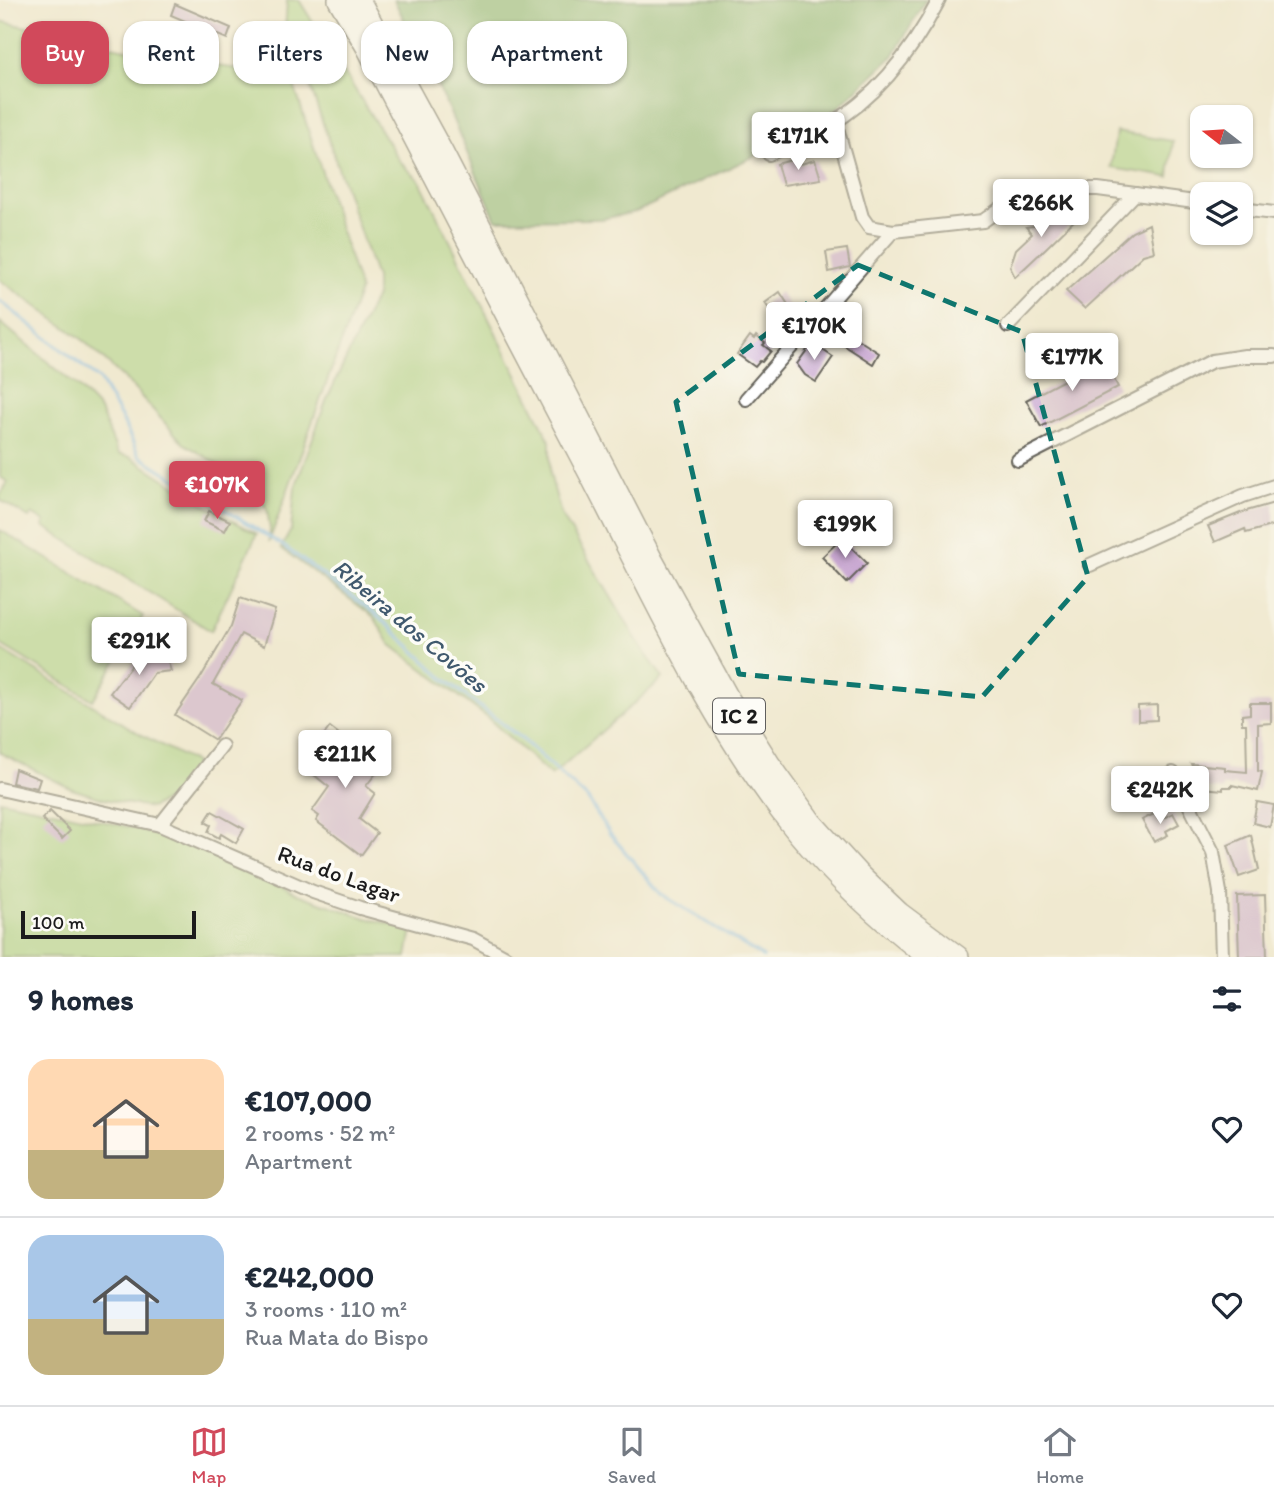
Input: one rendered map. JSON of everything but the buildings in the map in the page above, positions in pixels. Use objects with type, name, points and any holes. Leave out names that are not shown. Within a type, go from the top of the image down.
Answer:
[{"type":"highway","name":"IC 2","points":[[339,0],[434,157]]},
{"type":"highway","name":"IC 2","points":[[359,0],[434,157],[577,430],[728,698],[770,765],[811,822],[858,874],[899,913],[958,957]]},
{"type":"highway","name":"IC 2","points":[[577,430],[639,571],[716,711],[753,771],[799,834],[846,886],[890,927],[928,957]]},
{"type":"street","points":[[769,154],[835,121],[865,99],[901,63],[939,0]]},
{"type":"street","points":[[835,121],[862,217],[869,228],[893,231],[983,221],[1011,201],[1073,189],[1190,201]]},
{"type":"street","points":[[1007,326],[1135,194]]},
{"type":"street","points":[[1253,210],[1274,213]]},
{"type":"street","points":[[747,399],[893,231]]},
{"type":"street","points":[[1018,460],[1212,361],[1245,356],[1274,356]]},
{"type":"street","points":[[1090,565],[1243,496],[1274,486]]},
{"type":"street","points":[[160,825],[222,746]]},
{"type":"street","points":[[1173,773],[1213,852],[1220,892],[1222,957]]},
{"type":"street","name":"Rua do Lagar","points":[[0,789],[160,825],[313,892],[360,908],[473,939],[506,957]]},
{"type":"highlighted area","points":[[858,265],[1022,332],[1088,577],[982,697],[739,674],[676,402]]},
{"type":"green space","points":[[287,0],[299,0],[312,21],[286,21]]},
{"type":"green space","points":[[394,0],[926,0],[893,56],[828,117],[765,151],[636,212],[602,219],[496,220],[436,84],[453,84],[453,21],[405,21]]},
{"type":"green space","points":[[0,21],[21,26],[21,84],[109,84],[109,45],[123,48],[123,84],[219,84],[219,66],[233,68],[233,84],[294,84],[360,290],[269,542],[267,509],[250,484],[183,443],[128,382],[83,340],[0,280]]},
{"type":"green space","points":[[347,77],[401,163],[420,181],[550,441],[550,474],[561,514],[641,647],[663,678],[551,776],[488,718],[390,644],[374,617],[281,548],[291,530],[295,488],[326,401],[376,296],[376,278],[309,84],[347,84]]},
{"type":"green space","points":[[1116,132],[1173,141],[1169,177],[1111,168]]},
{"type":"green space","points":[[0,322],[79,388],[100,410],[118,454],[130,457],[208,507],[257,534],[211,631],[43,526],[45,522],[32,514],[29,518],[0,500],[8,482],[0,477]]},
{"type":"green space","points":[[0,530],[143,616],[93,700],[0,644]]},
{"type":"green space","points":[[0,649],[142,735],[196,763],[170,798],[151,808],[104,799],[72,789],[0,753]]},
{"type":"green space","points":[[0,800],[135,828],[201,849],[258,873],[297,894],[366,918],[412,929],[407,957],[0,957]]},
{"type":"waterway","name":"Ribeira dos Covões","points":[[0,301],[99,379],[139,456],[282,545],[376,614],[443,678],[522,739],[587,798],[610,834],[661,894],[763,957]]}]
